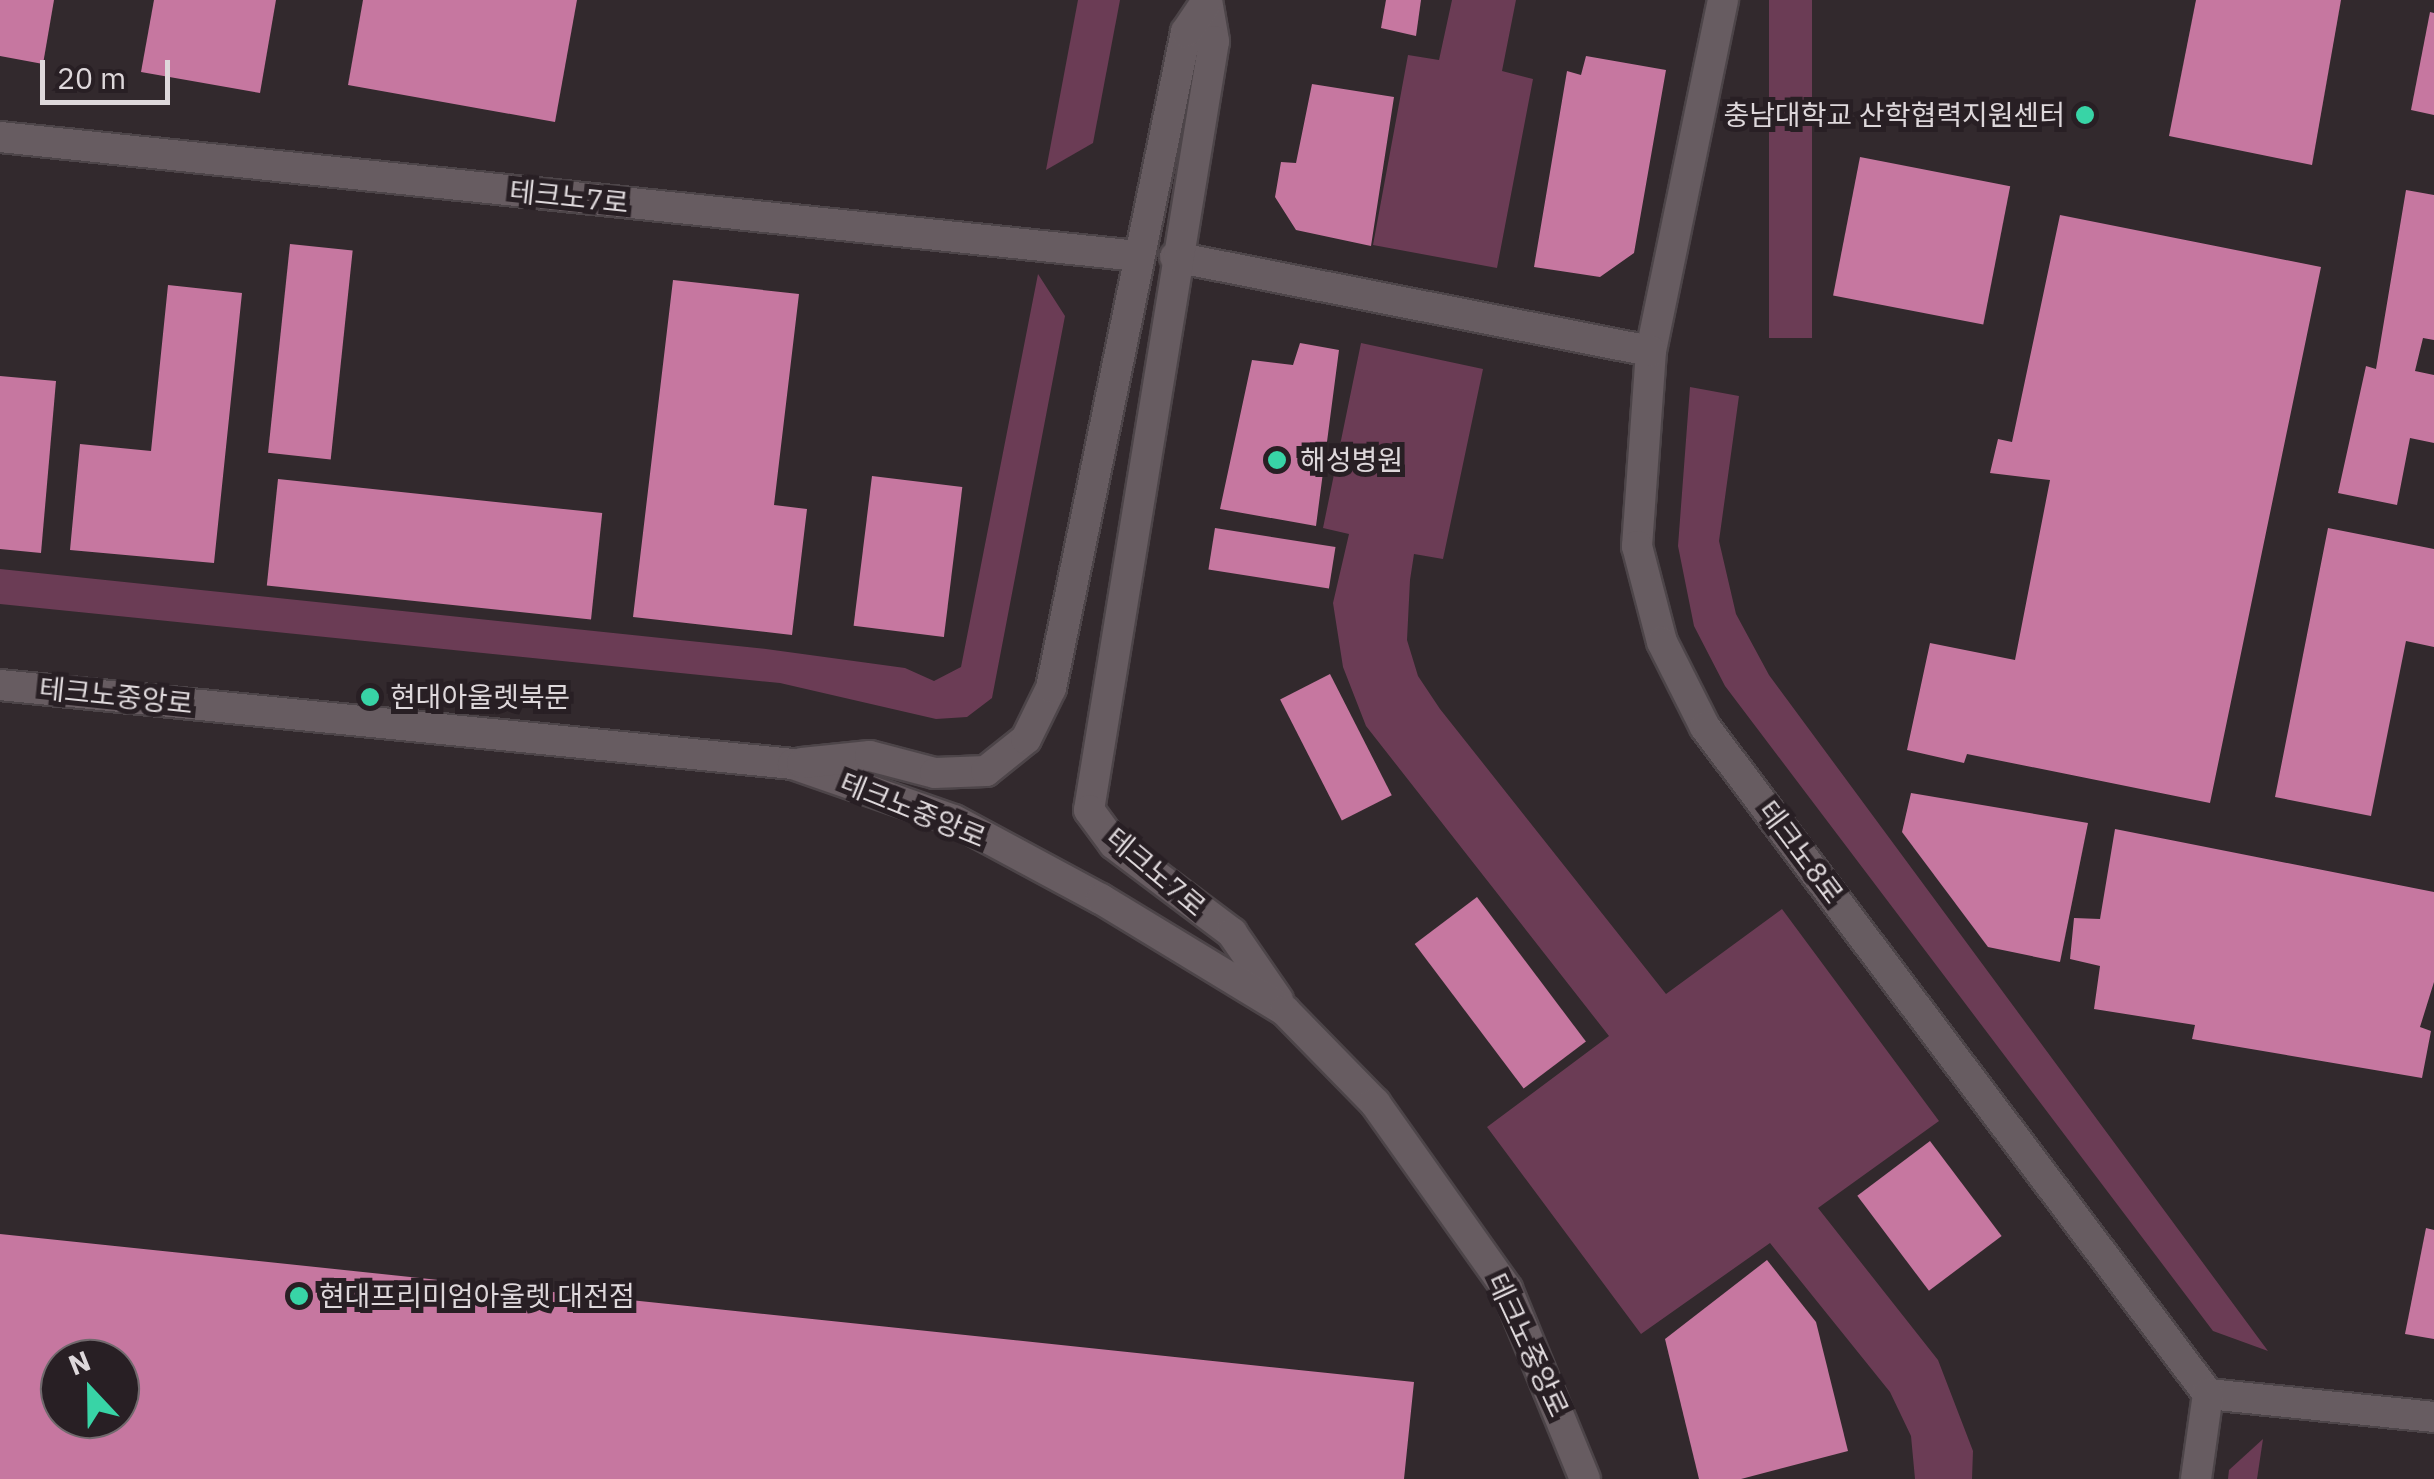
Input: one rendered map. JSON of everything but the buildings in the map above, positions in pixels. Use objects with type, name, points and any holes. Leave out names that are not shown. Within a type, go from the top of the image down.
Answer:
[{"type":"main road","name":"테크노7로","points":[[792,764],[870,756],[935,773],[986,770],[1026,739],[1051,688],[1186,32],[1207,0]]},
{"type":"main road","name":"테크노7로","points":[[1207,0],[1214,42],[1175,257],[1089,810],[1114,844],[1232,934],[1286,1011]]},
{"type":"main road","name":"테크노8로","points":[[1722,0],[1652,351],[1637,546],[1662,642],[1705,726],[2208,1394]]},
{"type":"main road","name":"테크노7로","points":[[0,137],[1137,256]]},
{"type":"main road","points":[[1175,257],[1652,351]]},
{"type":"main road","name":"테크노중앙로","points":[[0,684],[792,764],[954,820],[1101,898],[1286,1011],[1375,1103],[1507,1288],[1585,1479]]},
{"type":"main road","points":[[2196,1479],[2208,1394],[2434,1417]]},
{"type":"shaded area","points":[[1078,0],[1120,0],[1093,143],[1046,170]]},
{"type":"shaded area","points":[[1452,0],[1516,0],[1502,71],[1533,79],[1497,268],[1373,245],[1408,55],[1439,60]]},
{"type":"shaded area","points":[[1769,0],[1812,0],[1812,338],[1769,338]]},
{"type":"shaded area","points":[[1038,274],[1065,316],[992,698],[967,717],[936,719],[780,683],[0,604],[0,569],[766,649],[905,668],[934,681],[961,667]]},
{"type":"shaded area","points":[[1361,343],[1483,369],[1443,559],[1414,554],[1410,580],[1407,640],[1418,676],[1440,709],[1666,994],[1782,909],[1939,1121],[1818,1208],[1938,1360],[1973,1451],[1972,1479],[1915,1479],[1911,1436],[1890,1392],[1770,1243],[1641,1334],[1487,1127],[1609,1036],[1366,726],[1343,667],[1333,603],[1349,534],[1323,528]]},
{"type":"shaded area","points":[[1690,387],[1739,396],[1719,541],[1736,614],[1769,675],[2268,1351],[2213,1331],[1725,686],[1694,626],[1678,546]]},
{"type":"shaded area","points":[[2263,1439],[2257,1479],[2228,1479],[2229,1470]]},
{"type":"place","name":"충남대학교 산학협력지원센터","points":[[2085,115]]},
{"type":"place","name":"해성병원","points":[[1277,460]]},
{"type":"place","name":"현대아울렛북문","points":[[370,697]]},
{"type":"place","name":"현대프리미엄아울렛 대전점","points":[[299,1296]]}]
